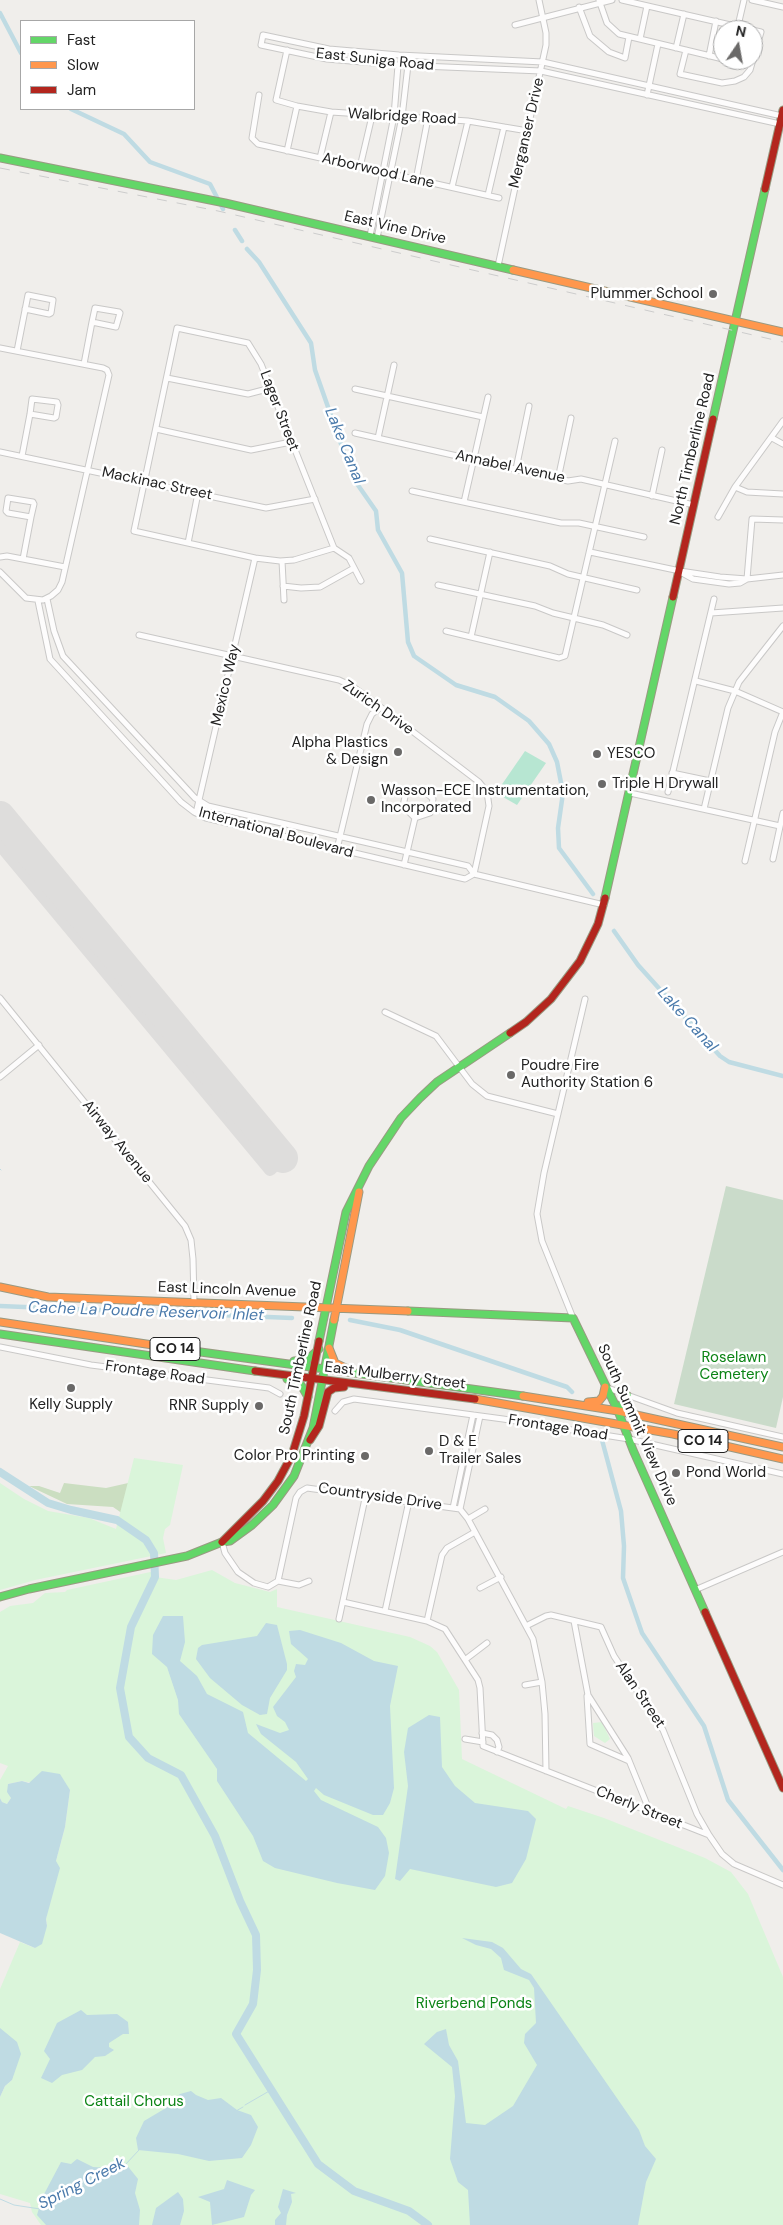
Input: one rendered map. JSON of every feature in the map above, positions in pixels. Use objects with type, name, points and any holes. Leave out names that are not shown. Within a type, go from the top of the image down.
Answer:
[{"type":"main road","name":"North Timberline Road","points":[[604,905],[782,113]]},
{"type":"main road","name":"East Vine Drive","points":[[0,158],[225,203],[783,332]]},
{"type":"main road","name":"South Timberline Road","points":[[222,1542],[227,1535],[255,1510],[278,1481],[298,1441],[319,1349],[346,1212],[369,1166],[401,1118],[432,1087],[526,1022],[551,999],[580,960],[594,932],[604,905]]},
{"type":"main road","name":"South Timberline Road","points":[[0,1598],[28,1589],[174,1560],[222,1542],[230,1541],[273,1505],[294,1476],[310,1440],[359,1187]]},
{"type":"main road","name":"East Lincoln Avenue","points":[[0,1287],[48,1297],[573,1318]]},
{"type":"main road","name":"South Summit View Drive","points":[[573,1318],[618,1411],[782,1785]]},
{"type":"main road","name":"East Mulberry Street","points":[[0,1322],[215,1355],[558,1401],[618,1411],[783,1447]]},
{"type":"main road","name":"East Mulberry Street","points":[[0,1334],[42,1342],[191,1363],[494,1402],[623,1424],[783,1459]]},
{"type":"main road","points":[[329,1348],[335,1363],[346,1368],[431,1380],[446,1385]]},
{"type":"main road","points":[[215,1355],[240,1355],[298,1362],[310,1358],[319,1349]]},
{"type":"main road","points":[[191,1363],[207,1368],[290,1380],[301,1385],[308,1397]]},
{"type":"main road","points":[[310,1440],[319,1426],[326,1394],[334,1388],[342,1386],[395,1393],[427,1394]]},
{"type":"main road","points":[[558,1401],[596,1402],[602,1399],[605,1387]]},
{"type":"main road","points":[[618,1411],[627,1395]]},
{"type":"street","name":"Merganser Drive","points":[[498,266],[543,62],[546,39],[544,17],[539,0]]},
{"type":"street","points":[[515,25],[599,1],[612,0]]},
{"type":"street","points":[[622,0],[713,20]]},
{"type":"street","points":[[740,20],[744,0]]},
{"type":"street","points":[[752,0],[783,7]]},
{"type":"street","points":[[599,1],[603,15],[612,29],[629,37],[713,57]]},
{"type":"street","points":[[640,40],[647,6]]},
{"type":"street","points":[[579,7],[590,36],[610,52],[625,58],[629,37]]},
{"type":"street","points":[[676,48],[684,14]]},
{"type":"street","name":"East Suniga Road","points":[[780,124],[541,72],[398,65],[327,59],[261,44],[263,35],[329,49],[399,55],[543,62],[782,113]]},
{"type":"street","points":[[709,56],[713,36]]},
{"type":"street","points":[[647,95],[658,44]]},
{"type":"street","name":"Walbridge Road","points":[[288,50],[276,100],[331,112],[468,121],[528,131]]},
{"type":"street","points":[[686,50],[680,74],[722,83],[744,77],[750,70]]},
{"type":"street","points":[[373,237],[394,116],[398,65]]},
{"type":"street","points":[[373,237],[391,174],[402,117],[408,65]]},
{"type":"street","name":"Arborwood Lane","points":[[259,95],[252,138],[258,144],[499,198]]},
{"type":"street","points":[[287,151],[297,106]]},
{"type":"street","points":[[320,158],[331,112]]},
{"type":"street","points":[[360,167],[372,116]]},
{"type":"street","points":[[416,180],[428,118]]},
{"type":"street","points":[[452,187],[468,121]]},
{"type":"street","points":[[488,195],[504,127]]},
{"type":"street","points":[[17,351],[25,309],[29,294],[53,300],[51,313],[49,314],[25,309]]},
{"type":"street","points":[[84,364],[92,322],[97,307],[120,313],[116,327],[92,322]]},
{"type":"street","name":"Lager Street","points":[[167,378],[177,328],[248,343],[261,364],[334,548]]},
{"type":"street","points":[[0,348],[84,364],[107,370],[109,375],[65,567],[58,590],[43,600],[26,598],[0,572]]},
{"type":"street","points":[[378,438],[394,366]]},
{"type":"street","points":[[271,388],[248,394],[167,378],[134,531],[255,558],[294,560],[334,548],[349,558],[362,581]]},
{"type":"street","points":[[355,389],[483,416]]},
{"type":"street","points":[[464,502],[488,396]]},
{"type":"street","points":[[22,456],[32,399],[57,402],[56,417],[54,418],[30,414]]},
{"type":"street","points":[[516,469],[530,406]]},
{"type":"street","points":[[558,479],[571,418]]},
{"type":"street","points":[[718,517],[735,487],[783,422]]},
{"type":"street","points":[[156,429],[251,450],[291,442]]},
{"type":"street","name":"Annabel Avenue","points":[[355,433],[558,479],[568,481],[581,480],[694,505]]},
{"type":"street","points":[[772,438],[783,444]]},
{"type":"street","points":[[446,631],[560,658],[565,656],[615,441]]},
{"type":"street","points":[[652,496],[662,450]]},
{"type":"street","name":"Mackinac Street","points":[[0,452],[266,508],[315,499]]},
{"type":"street","points":[[735,487],[747,492],[783,494]]},
{"type":"street","points":[[412,491],[561,523],[580,523],[644,537]]},
{"type":"street","points":[[188,543],[198,493]]},
{"type":"street","points":[[24,559],[31,517],[32,502],[8,498],[6,511],[8,513],[31,517]]},
{"type":"street","points":[[747,579],[752,520],[783,520]]},
{"type":"street","points":[[430,539],[550,566],[574,576],[637,590]]},
{"type":"street","points":[[471,637],[490,552]]},
{"type":"street","points":[[590,552],[680,571],[692,579],[723,584],[740,583],[747,579],[783,575]]},
{"type":"street","points":[[0,557],[7,556],[65,567]]},
{"type":"street","name":"Mexico Way","points":[[196,813],[255,558]]},
{"type":"street","points":[[282,560],[284,600]]},
{"type":"street","points":[[283,586],[301,588],[320,587],[354,568]]},
{"type":"street","points":[[438,585],[536,606],[553,613],[603,625],[627,634]]},
{"type":"street","points":[[668,792],[688,701],[696,681],[714,599]]},
{"type":"street","name":"International Boulevard","points":[[43,600],[63,656],[199,800],[208,806],[468,866],[474,874],[604,905]]},
{"type":"street","name":"International Boulevard","points":[[43,600],[50,659],[181,802],[196,813],[206,818],[465,879],[474,874]]},
{"type":"street","points":[[711,613],[783,608]]},
{"type":"street","points":[[704,809],[728,708],[735,691],[756,658],[783,626]]},
{"type":"street","name":"Zurich Drive","points":[[139,635],[339,680],[352,686],[479,782],[486,792],[489,806],[474,874]]},
{"type":"street","points":[[696,681],[735,691],[783,712],[775,732],[745,861]]},
{"type":"street","points":[[338,849],[366,724],[372,714],[380,708]]},
{"type":"street","points":[[672,773],[710,780]]},
{"type":"street","points":[[422,789],[433,799],[430,813],[415,818],[403,806],[406,792],[422,789]]},
{"type":"street","points":[[630,793],[780,826]]},
{"type":"street","points":[[773,859],[783,813]]},
{"type":"street","points":[[404,865],[415,818]]},
{"type":"street","name":"Airway Avenue","points":[[0,998],[185,1226],[191,1240],[194,1302]]},
{"type":"street","name":"South Summit View Drive","points":[[573,1318],[545,1251],[537,1219],[538,1198],[585,1000]]},
{"type":"street","points":[[385,1012],[436,1036],[472,1084],[487,1096],[558,1114]]},
{"type":"street","points":[[0,1077],[39,1045]]},
{"type":"street","name":"Frontage Road","points":[[0,1347],[91,1365],[269,1388],[280,1394]]},
{"type":"street","points":[[605,1387],[676,1413],[783,1437]]},
{"type":"street","name":"Frontage Road","points":[[335,1411],[339,1404],[354,1399],[473,1415],[629,1439],[783,1474]]},
{"type":"street","name":"Countryside Drive","points":[[453,1508],[473,1415]]},
{"type":"street","name":"Countryside Drive","points":[[460,1509],[480,1416]]},
{"type":"street","name":"Countryside Drive","points":[[278,1581],[296,1498],[300,1492],[311,1487],[460,1509],[468,1519],[501,1577],[536,1650],[545,1714],[546,1771]]},
{"type":"street","points":[[339,1618],[366,1494]]},
{"type":"street","points":[[385,1611],[409,1501]]},
{"type":"street","points":[[468,1519],[485,1509]]},
{"type":"street","points":[[427,1620],[442,1555],[447,1548],[475,1532]]},
{"type":"street","points":[[222,1542],[225,1553],[233,1567],[248,1580],[268,1587],[278,1581],[299,1585],[309,1581]]},
{"type":"street","points":[[695,1590],[783,1552]]},
{"type":"street","points":[[480,1588],[501,1577]]},
{"type":"street","points":[[343,1602],[427,1620],[446,1629],[466,1659],[480,1688],[483,1744]]},
{"type":"street","name":"Alan Street","points":[[526,1626],[546,1616],[601,1627],[614,1656],[663,1730],[697,1814],[709,1836]]},
{"type":"street","points":[[574,1621],[585,1687],[590,1744],[629,1761]]},
{"type":"street","points":[[466,1659],[487,1644]]},
{"type":"street","points":[[525,1685],[542,1682]]},
{"type":"street","points":[[585,1687],[592,1702],[629,1761],[650,1812]]},
{"type":"street","points":[[482,1733],[495,1737],[498,1743],[497,1752]]},
{"type":"street","name":"Cherly Street","points":[[465,1739],[483,1744],[497,1752],[709,1836]]},
{"type":"street","points":[[709,1836],[722,1854],[734,1864],[783,1885]]},
{"type":"green space","points":[[525,751],[546,763],[517,805],[496,793]]},
{"type":"green space","name":"Roselawn Cemetery","points":[[726,1186],[783,1200],[783,1397],[776,1428],[674,1404]]},
{"type":"green space","points":[[134,1458],[183,1465],[170,1525],[165,1529],[163,1538],[166,1553],[35,1580],[0,1590],[0,1483],[24,1499],[48,1511],[89,1518],[116,1529]]},
{"type":"green space","points":[[168,1474],[149,1532],[113,1507],[67,1504],[29,1486],[39,1486],[60,1493],[64,1483],[106,1488]]},
{"type":"green space","name":"Riverbend Ponds","points":[[212,1570],[235,1583],[270,1592],[277,1589],[277,1607],[410,1637],[430,1646],[437,1652],[459,1690],[462,1759],[566,1809],[568,1806],[604,1818],[705,1858],[731,1872],[748,1894],[783,1977],[783,2225],[41,2225],[32,2212],[30,2203],[0,2194],[0,2097],[5,2086],[12,2080],[0,2029],[0,1989],[20,1942],[35,1948],[47,1926],[46,1919],[56,1861],[65,1827],[70,1790],[22,1781],[8,1784],[11,1798],[7,1804],[2,1802],[0,1798],[0,1780],[8,1766],[0,1763],[0,1612],[10,1606],[33,1603],[45,1593],[65,1592],[155,1571],[155,1577],[176,1580]]},
{"type":"green space","points":[[602,1722],[610,1739],[605,1743],[594,1736],[593,1723]]},
{"type":"water","points":[[163,1616],[183,1616],[185,1642],[180,1661],[197,1676],[207,1694],[243,1712],[248,1733],[306,1781],[308,1779],[296,1762],[261,1734],[256,1724],[280,1733],[289,1730],[285,1722],[277,1716],[273,1707],[296,1677],[294,1671],[296,1664],[305,1665],[308,1659],[291,1644],[289,1631],[300,1630],[341,1643],[374,1661],[398,1666],[390,1706],[394,1788],[390,1803],[383,1815],[373,1815],[324,1795],[316,1788],[314,1791],[321,1800],[378,1827],[386,1838],[389,1853],[385,1876],[375,1890],[275,1868],[263,1861],[253,1836],[217,1781],[217,1769],[179,1714],[178,1700],[167,1667],[152,1654],[153,1635]]},
{"type":"water","points":[[266,1623],[277,1625],[287,1670],[270,1698],[267,1714],[260,1715],[242,1705],[210,1678],[196,1659],[198,1648],[202,1645],[257,1636]]},
{"type":"water","points":[[429,1715],[440,1717],[442,1767],[455,1786],[475,1803],[528,1811],[536,1819],[526,1859],[512,1883],[496,1887],[410,1869],[400,1881],[395,1879],[408,1786],[404,1752],[408,1728]]},
{"type":"water","points":[[42,1771],[60,1774],[70,1790],[65,1827],[56,1861],[60,1868],[46,1919],[47,1926],[42,1944],[35,1948],[0,1933],[0,1798],[2,1802],[7,1804],[11,1798],[7,1792],[8,1784],[22,1781],[29,1783]]},
{"type":"water","points":[[462,1938],[492,1942],[503,1948],[521,1969],[531,1974],[639,2130],[645,2146],[656,2159],[646,2182],[638,2225],[470,2225],[468,2190],[458,2182],[450,2159],[455,2096],[452,2067],[424,2044],[437,2032],[446,2029],[449,2045],[458,2061],[466,2123],[485,2125],[513,2106],[537,2065],[524,2043],[525,2034],[536,2023],[534,1988],[529,1980],[504,1970],[501,1958],[491,1949],[476,1945]]},
{"type":"water","points":[[81,2010],[87,2015],[117,2014],[128,2022],[129,2034],[123,2034],[109,2043],[109,2047],[114,2050],[105,2056],[95,2057],[82,2070],[62,2075],[52,2083],[41,2078],[50,2059],[44,2051],[57,2023]]},
{"type":"water","points":[[0,2028],[17,2042],[21,2054],[12,2080],[5,2086],[0,2097]]},
{"type":"water","points":[[191,2091],[208,2100],[221,2098],[237,2110],[251,2115],[258,2127],[251,2145],[242,2158],[209,2161],[178,2154],[138,2150],[136,2138],[144,2121],[166,2108],[180,2094]]},
{"type":"water","points":[[77,2159],[93,2167],[110,2168],[126,2164],[138,2179],[135,2193],[140,2210],[139,2225],[46,2225],[37,2215],[42,2198],[61,2162],[71,2164]]},
{"type":"water","points":[[227,2180],[255,2190],[251,2195],[244,2217],[212,2225],[210,2202],[198,2197],[224,2189]]},
{"type":"water","points":[[283,2189],[296,2193],[291,2194],[292,2202],[287,2215],[286,2225],[275,2225],[275,2220],[281,2213],[278,2207]]},
{"type":"water","points":[[178,2192],[183,2199],[184,2211],[180,2225],[152,2225],[156,2208]]},
{"type":"waterway","name":"Lake Canal","points":[[0,13],[20,51]]},
{"type":"waterway","name":"Lake Canal","points":[[73,110],[124,134],[150,162],[210,184],[223,209]]},
{"type":"waterway","name":"Lake Canal","points":[[235,230],[242,241]]},
{"type":"waterway","name":"Lake Canal","points":[[247,249],[259,262],[311,343],[315,370],[353,478],[376,511],[378,530],[402,573],[408,642],[414,656],[456,685],[495,697],[529,721],[549,744],[557,762],[563,793],[558,828],[559,848],[593,894]]},
{"type":"waterway","name":"Lake Canal","points":[[614,931],[638,965],[720,1056],[729,1062],[783,1076]]},
{"type":"waterway","name":"Cache La Poudre Reservoir Inlet","points":[[0,1306],[292,1318]]},
{"type":"waterway","name":"Cache La Poudre Reservoir Inlet","points":[[350,1320],[400,1330],[567,1387],[572,1392]]},
{"type":"waterway","name":"Cache La Poudre Reservoir Inlet","points":[[602,1440],[621,1511],[624,1546],[623,1578],[642,1633],[704,1726],[728,1800],[783,1870]]},
{"type":"waterway","points":[[0,1472],[48,1503],[117,1520],[146,1540],[154,1553],[155,1577],[131,1627],[120,1688],[129,1737],[148,1758],[181,1775],[215,1836],[240,1901],[256,1935],[257,1970],[253,2004],[236,2034],[318,2164],[354,2191],[409,2211],[428,2225]]},
{"type":"waterway","name":"Spring Creek","points":[[245,2105],[271,2090]]},
{"type":"waterway","name":"Spring Creek","points":[[236,2111],[243,2107]]},
{"type":"waterway","name":"Spring Creek","points":[[125,2165],[139,2150]]},
{"type":"waterway","name":"Spring Creek","points":[[0,2199],[14,2205],[40,2209]]},
{"type":"taxiway","points":[[0,845],[270,1170],[283,1158]]},
{"type":"runway","points":[[0,816],[283,1158]]},
{"type":"railway","points":[[0,168],[218,211],[783,342]]},
{"type":"traffic: fast","points":[[0,158],[225,203],[513,270]]},
{"type":"traffic: fast","points":[[713,419],[765,189]]},
{"type":"traffic: fast","points":[[605,898],[673,597]]},
{"type":"traffic: fast","points":[[319,1341],[346,1212],[369,1166],[401,1118],[420,1098],[437,1082],[510,1033]]},
{"type":"traffic: fast","points":[[408,1311],[573,1318],[618,1411],[633,1450],[705,1612]]},
{"type":"traffic: fast","points":[[0,1597],[29,1589],[187,1556],[222,1542],[230,1541],[252,1525],[273,1505],[294,1476],[313,1428],[334,1320]]},
{"type":"traffic: fast","points":[[0,1334],[255,1371]]},
{"type":"traffic: fast","points":[[294,1361],[307,1360],[319,1349]]},
{"type":"traffic: fast","points":[[186,1350],[523,1396]]},
{"type":"traffic: fast","points":[[287,1379],[301,1385],[308,1397]]},
{"type":"traffic: fast","points":[[618,1411],[627,1395]]},
{"type":"traffic: slow","points":[[513,270],[783,332]]},
{"type":"traffic: slow","points":[[334,1320],[359,1192]]},
{"type":"traffic: slow","points":[[0,1287],[48,1297],[408,1311]]},
{"type":"traffic: slow","points":[[0,1322],[186,1350]]},
{"type":"traffic: slow","points":[[329,1348],[335,1363],[348,1369]]},
{"type":"traffic: slow","points":[[588,1402],[599,1401],[603,1396],[605,1387]]},
{"type":"traffic: slow","points":[[523,1396],[618,1411],[783,1447]]},
{"type":"traffic: slow","points":[[475,1399],[673,1434],[783,1459]]},
{"type":"traffic: jam","points":[[765,189],[783,110]]},
{"type":"traffic: jam","points":[[673,597],[713,419]]},
{"type":"traffic: jam","points":[[510,1033],[526,1022],[551,999],[580,961],[598,924],[605,898]]},
{"type":"traffic: jam","points":[[222,1542],[263,1501],[278,1481],[292,1455],[304,1416],[319,1341]]},
{"type":"traffic: jam","points":[[255,1371],[475,1399]]},
{"type":"traffic: jam","points":[[310,1440],[319,1426],[328,1392],[334,1388],[344,1387]]},
{"type":"traffic: jam","points":[[705,1612],[783,1788]]},
{"type":"place","name":"Plummer School","points":[[713,294]]},
{"type":"place","name":"Alpha Plastics & Design","points":[[398,752]]},
{"type":"place","name":"YESCO","points":[[597,754]]},
{"type":"place","name":"Triple H Drywall","points":[[602,784]]},
{"type":"place","name":"Wasson-ECE Instrumentation, Incorporated","points":[[371,800]]},
{"type":"place","name":"Poudre Fire Authority Station 6","points":[[511,1075]]},
{"type":"place","name":"Kelly Supply","points":[[71,1388]]},
{"type":"place","name":"RNR Supply","points":[[259,1406]]},
{"type":"place","name":"D & E Trailer Sales","points":[[429,1451]]},
{"type":"place","name":"Color Pro Printing","points":[[365,1456]]},
{"type":"place","name":"Pond World","points":[[676,1473]]},
{"type":"park label","name":"Cattail Chorus","points":[[134,2102]]}]
